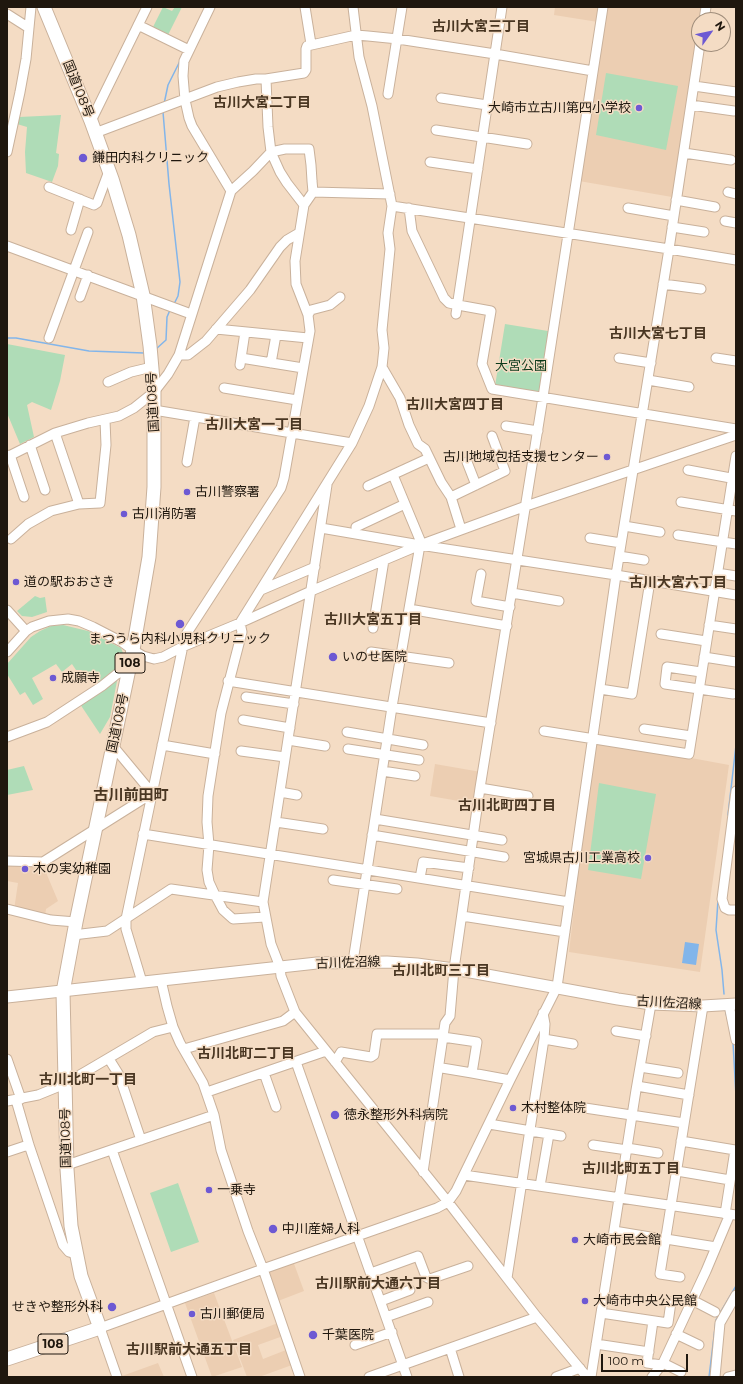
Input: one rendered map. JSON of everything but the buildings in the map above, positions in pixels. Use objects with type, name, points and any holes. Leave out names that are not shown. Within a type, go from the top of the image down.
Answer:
[{"type":"highway","name":"国道108号","points":[[44,7],[93,127],[109,171],[129,235],[143,295],[154,392],[154,487],[149,556],[133,650],[76,922],[64,992],[67,1165],[71,1226],[81,1276],[100,1328]]},
{"type":"highway","name":"108","points":[[7,1360],[100,1328]]},
{"type":"main road","name":"古川佐沼線","points":[[7,997],[64,992],[280,967],[355,962],[417,964],[454,969],[651,1004],[703,1006],[732,1005]]},
{"type":"street","points":[[93,127],[147,7]]},
{"type":"street","points":[[210,7],[187,49],[182,68],[185,100],[192,126],[231,191]]},
{"type":"street","points":[[305,7],[311,44]]},
{"type":"street","points":[[265,917],[233,919],[223,910],[215,895],[209,882],[207,870],[209,845],[207,822],[208,803],[221,713],[242,632],[240,623],[352,443],[369,406],[382,367],[384,348],[382,330],[390,249],[388,233],[392,206],[372,106],[359,57],[352,7]]},
{"type":"street","points":[[388,94],[402,7]]},
{"type":"street","points":[[457,310],[502,7]]},
{"type":"street","points":[[424,1172],[445,1023],[450,1016],[454,969],[480,788],[538,431],[603,7]]},
{"type":"street","points":[[7,152],[20,92],[33,8]]},
{"type":"street","points":[[7,14],[29,28]]},
{"type":"street","points":[[138,25],[187,49]]},
{"type":"street","points":[[93,127],[185,100],[217,87],[256,79],[266,79],[304,73],[306,70],[307,46],[356,35],[398,39],[593,70]]},
{"type":"street","points":[[117,1377],[100,1328],[437,1208],[448,1202],[456,1191],[557,987],[616,575],[669,249],[699,52]]},
{"type":"street","points":[[266,79],[268,127],[271,152],[284,178],[304,205]]},
{"type":"street","points":[[694,86],[736,92]]},
{"type":"street","points":[[441,98],[487,105]]},
{"type":"street","points":[[691,104],[734,111]]},
{"type":"street","points":[[436,130],[527,144]]},
{"type":"street","points":[[24,497],[8,456],[55,433],[119,416],[134,408],[154,392],[168,374],[179,355],[231,191],[269,156],[271,152],[285,149],[309,149],[314,192],[304,205],[295,261],[296,284],[308,315],[310,331],[284,478],[280,488],[185,636],[126,919],[126,929],[142,982]]},
{"type":"street","points":[[684,153],[731,160]]},
{"type":"street","points":[[430,162],[478,169]]},
{"type":"street","points":[[49,187],[94,205],[97,203],[109,171]]},
{"type":"street","points":[[314,192],[390,194]]},
{"type":"street","points":[[71,230],[80,199]]},
{"type":"street","points":[[676,200],[715,207]]},
{"type":"street","points":[[392,206],[736,260]]},
{"type":"street","points":[[409,208],[412,231],[444,298],[457,310],[491,311],[482,364],[492,389],[736,429]]},
{"type":"street","points":[[628,208],[674,216]]},
{"type":"street","points":[[725,221],[736,223]]},
{"type":"street","points":[[672,227],[704,232]]},
{"type":"street","points":[[49,338],[88,232]]},
{"type":"street","points":[[179,355],[188,355],[216,329],[250,290],[280,247],[287,240],[299,233]]},
{"type":"street","points":[[7,246],[192,314]]},
{"type":"street","points":[[80,297],[88,275]]},
{"type":"street","points":[[663,284],[701,289]]},
{"type":"street","points":[[308,315],[311,310],[330,305],[338,300]]},
{"type":"street","points":[[216,329],[308,338]]},
{"type":"street","points":[[245,332],[240,361],[271,363],[303,368]]},
{"type":"street","points":[[271,363],[276,335]]},
{"type":"street","points":[[619,358],[651,362]]},
{"type":"street","points":[[716,358],[736,361]]},
{"type":"street","points":[[108,382],[131,372],[152,367]]},
{"type":"street","points":[[382,367],[400,398],[409,426],[418,444],[425,449],[441,482],[451,497],[461,529]]},
{"type":"street","points":[[648,380],[689,387]]},
{"type":"street","points":[[224,388],[297,400]]},
{"type":"street","points":[[154,410],[352,443]]},
{"type":"street","points":[[187,462],[195,417]]},
{"type":"street","points":[[8,539],[28,524],[51,511],[79,504],[100,503],[106,445],[105,420]]},
{"type":"street","points":[[506,426],[538,431]]},
{"type":"street","points":[[55,433],[79,504]]},
{"type":"street","points":[[7,652],[26,631],[32,627],[49,621],[68,619],[79,621],[93,627],[122,642],[133,650],[154,659],[163,657],[182,647],[311,591],[461,529],[736,435]]},
{"type":"street","points":[[451,497],[505,470],[492,436]]},
{"type":"street","points":[[30,445],[44,490]]},
{"type":"street","points":[[544,731],[689,754],[722,541],[732,510],[736,456]]},
{"type":"street","points":[[368,486],[430,458]]},
{"type":"street","points":[[467,462],[476,485]]},
{"type":"street","points":[[688,470],[734,478]]},
{"type":"street","points":[[355,962],[354,955],[372,835],[408,609],[420,545],[420,540],[392,475]]},
{"type":"street","points":[[327,485],[263,902],[271,944],[280,967],[281,976],[295,1012],[587,1377]]},
{"type":"street","points":[[682,502],[732,510]]},
{"type":"street","points":[[356,526],[405,504]]},
{"type":"street","points":[[624,526],[660,532]]},
{"type":"street","points":[[321,528],[736,595]]},
{"type":"street","points":[[678,535],[736,544]]},
{"type":"street","points":[[590,538],[621,543]]},
{"type":"street","points":[[619,556],[644,560]]},
{"type":"street","points":[[373,628],[384,560]]},
{"type":"street","points":[[261,590],[315,567]]},
{"type":"street","points":[[717,573],[736,576]]},
{"type":"street","points":[[481,574],[476,601],[510,607]]},
{"type":"street","points":[[600,689],[632,694],[650,581]]},
{"type":"street","points":[[512,594],[559,601]]},
{"type":"street","points":[[408,609],[506,626]]},
{"type":"street","points":[[8,613],[26,631]]},
{"type":"street","points":[[709,624],[736,628]]},
{"type":"street","points":[[661,634],[706,641]]},
{"type":"street","points":[[371,652],[449,663]]},
{"type":"street","points":[[704,656],[736,662]]},
{"type":"street","points":[[701,672],[667,667],[665,684],[733,694]]},
{"type":"street","points":[[7,737],[47,722],[102,686],[117,674],[129,669]]},
{"type":"street","points":[[228,682],[491,723]]},
{"type":"street","points":[[246,697],[294,704]]},
{"type":"street","points":[[243,720],[290,728]]},
{"type":"street","points":[[644,729],[691,736]]},
{"type":"street","points":[[347,732],[423,745]]},
{"type":"street","points":[[288,740],[325,746]]},
{"type":"street","points":[[162,745],[215,754]]},
{"type":"street","points":[[113,746],[152,794]]},
{"type":"street","points":[[348,749],[420,760]]},
{"type":"street","points":[[241,751],[285,757]]},
{"type":"street","points":[[382,771],[415,776]]},
{"type":"street","points":[[480,788],[528,796]]},
{"type":"street","points":[[280,792],[298,795]]},
{"type":"street","points":[[736,792],[722,899],[725,908],[729,910],[736,910]]},
{"type":"street","points":[[7,861],[43,862],[152,794]]},
{"type":"street","points":[[375,819],[502,840]]},
{"type":"street","points":[[276,822],[323,829]]},
{"type":"street","points":[[143,834],[569,902]]},
{"type":"street","points":[[372,835],[504,857]]},
{"type":"street","points":[[420,878],[423,862],[469,868]]},
{"type":"street","points":[[334,880],[397,889]]},
{"type":"street","points":[[74,935],[107,931],[171,889],[263,902]]},
{"type":"street","points":[[7,909],[50,920],[76,922]]},
{"type":"street","points":[[462,916],[565,932]]},
{"type":"street","points":[[162,980],[166,1006],[173,1027],[204,1083],[214,1115],[221,1150],[300,1377]]},
{"type":"street","points":[[591,1377],[651,1004]]},
{"type":"street","points":[[732,1005],[736,1040]]},
{"type":"street","points":[[680,1277],[660,1274],[664,1239],[677,1171],[703,1006]]},
{"type":"street","points":[[184,1049],[283,1021],[295,1012]]},
{"type":"street","points":[[507,1278],[544,1039],[545,1024],[543,1013]]},
{"type":"street","points":[[15,1100],[38,1095],[65,1083],[109,1059],[153,1032],[173,1027]]},
{"type":"street","points":[[616,1031],[646,1036]]},
{"type":"street","points":[[335,1062],[341,1052],[371,1057],[374,1055],[377,1034],[443,1036],[477,1042],[472,1073]]},
{"type":"street","points":[[544,1039],[573,1044]]},
{"type":"street","points":[[207,1092],[326,1051]]},
{"type":"street","points":[[7,1059],[15,1100],[28,1144],[64,1245],[69,1252],[76,1254]]},
{"type":"street","points":[[109,1059],[119,1076],[141,1140]]},
{"type":"street","points":[[296,1062],[407,1377]]},
{"type":"street","points":[[640,1067],[678,1073]]},
{"type":"street","points":[[442,1068],[510,1080]]},
{"type":"street","points":[[264,1073],[276,1107]]},
{"type":"street","points":[[637,1086],[689,1095]]},
{"type":"street","points":[[585,1108],[684,1123]]},
{"type":"street","points":[[67,1165],[214,1115]]},
{"type":"street","points":[[489,1124],[561,1136]]},
{"type":"street","points":[[540,1186],[549,1134]]},
{"type":"street","points":[[652,1377],[662,1364],[706,1271],[730,1214],[730,1180],[735,1150],[682,1141]]},
{"type":"street","points":[[7,1152],[28,1144]]},
{"type":"street","points":[[593,1145],[658,1153]]},
{"type":"street","points":[[112,1150],[192,1377]]},
{"type":"street","points":[[677,1171],[730,1180]]},
{"type":"street","points":[[464,1175],[730,1214]]},
{"type":"street","points":[[614,1231],[716,1247]]},
{"type":"street","points":[[371,1273],[418,1256],[426,1277],[430,1279],[468,1266]]},
{"type":"street","points":[[381,1301],[410,1290]]},
{"type":"street","points":[[715,1377],[720,1323],[736,1295]]},
{"type":"street","points":[[692,1300],[715,1312]]},
{"type":"street","points":[[386,1317],[428,1302]]},
{"type":"street","points":[[601,1313],[668,1323],[671,1302]]},
{"type":"street","points":[[369,1377],[538,1317]]},
{"type":"street","points":[[653,1321],[647,1363],[662,1364],[681,1372]]},
{"type":"street","points":[[355,1345],[392,1332]]},
{"type":"street","points":[[676,1334],[699,1345]]},
{"type":"street","points":[[596,1344],[649,1352]]},
{"type":"street","points":[[450,1348],[459,1377]]},
{"type":"street","points":[[556,1377],[567,1375],[580,1368]]},
{"type":"street","points":[[728,1377],[736,1375]]},
{"type":"shaded area","points":[[555,7],[600,7],[598,22],[554,15]]},
{"type":"shaded area","name":"大崎市立古川第四小学校","points":[[608,7],[704,7],[703,12],[691,12],[691,52],[696,52],[672,197],[579,181]]},
{"type":"shaded area","name":"宮城県古川工業高校","points":[[594,740],[729,765],[700,972],[569,952]]},
{"type":"shaded area","points":[[435,764],[481,772],[476,804],[430,796]]},
{"type":"shaded area","points":[[7,863],[42,863],[58,901],[46,909],[45,917],[14,910],[18,883],[7,881]]},
{"type":"shaded area","points":[[293,1261],[304,1291],[278,1301],[267,1271]]},
{"type":"shaded area","points":[[214,1293],[242,1367],[212,1377],[185,1303]]},
{"type":"shaded area","points":[[278,1323],[283,1336],[258,1345],[263,1359],[286,1350],[292,1365],[259,1377],[247,1377],[233,1340]]},
{"type":"shaded area","points":[[158,1363],[164,1377],[122,1376]]},
{"type":"green space","points":[[163,7],[172,11],[175,7],[182,7],[167,37],[152,29]]},
{"type":"green space","points":[[606,73],[678,86],[666,150],[596,135]]},
{"type":"green space","points":[[61,115],[56,153],[59,154],[58,166],[52,182],[26,173],[25,152],[27,127],[17,124],[19,117]]},
{"type":"green space","name":"大宮公園","points":[[505,324],[548,331],[541,391],[538,392],[495,386]]},
{"type":"green space","points":[[7,344],[65,355],[60,381],[51,410],[32,402],[27,405],[34,437],[20,444],[7,413]]},
{"type":"green space","points":[[35,596],[40,598],[45,597],[47,612],[32,617],[22,616],[17,611]]},
{"type":"green space","points":[[63,625],[88,631],[121,648],[125,658],[123,667],[109,674],[100,684],[94,674],[88,678],[81,670],[76,670],[72,664],[62,672],[56,664],[32,678],[43,699],[33,705],[25,692],[20,695],[7,674],[7,664],[31,637],[51,626]]},
{"type":"green space","points":[[118,676],[110,717],[100,734],[80,704]]},
{"type":"green space","points":[[24,766],[33,790],[7,795],[7,770]]},
{"type":"green space","points":[[599,783],[656,794],[641,879],[588,870]]},
{"type":"green space","points":[[178,1183],[199,1242],[171,1252],[150,1193]]},
{"type":"water","points":[[685,942],[699,944],[696,965],[682,963]]},
{"type":"waterway","points":[[164,104],[168,85],[180,61]]},
{"type":"waterway","points":[[163,112],[180,282],[178,296],[174,304]]},
{"type":"waterway","points":[[156,349],[166,340],[167,317],[170,310]]},
{"type":"waterway","points":[[7,338],[16,338],[89,351],[144,353]]},
{"type":"waterway","points":[[728,815],[736,745]]},
{"type":"waterway","points":[[718,900],[716,930],[724,994]]},
{"type":"waterway","points":[[725,1009],[728,1021]]},
{"type":"waterway","points":[[733,1042],[736,1096]]},
{"type":"waterway","points":[[709,1377],[716,1320],[736,1286]]},
{"type":"place","name":"大崎市立古川第四小学校","points":[[639,108]]},
{"type":"place","name":"鎌田内科クリニック","points":[[83,158]]},
{"type":"place","name":"古川地域包括支援センター","points":[[607,457]]},
{"type":"place","name":"古川警察署","points":[[187,492]]},
{"type":"place","name":"古川消防署","points":[[124,514]]},
{"type":"place","name":"道の駅おおさき","points":[[16,582]]},
{"type":"place","name":"まつうら内科小児科クリニック","points":[[180,624]]},
{"type":"place","name":"いのせ医院","points":[[333,657]]},
{"type":"place","name":"成願寺","points":[[53,678]]},
{"type":"place","name":"宮城県古川工業高校","points":[[648,858]]},
{"type":"place","name":"木の実幼稚園","points":[[25,869]]},
{"type":"place","name":"木村整体院","points":[[513,1108]]},
{"type":"place","name":"徳永整形外科病院","points":[[335,1115]]},
{"type":"place","name":"一乗寺","points":[[209,1190]]},
{"type":"place","name":"中川産婦人科","points":[[273,1229]]},
{"type":"place","name":"大崎市民会館","points":[[575,1240]]},
{"type":"place","name":"大崎市中央公民館","points":[[585,1301]]},
{"type":"place","name":"せきや整形外科","points":[[112,1307]]},
{"type":"place","name":"古川郵便局","points":[[192,1314]]},
{"type":"place","name":"千葉医院","points":[[313,1335]]},
{"type":"district","name":"古川大宮三丁目","points":[[481,27]]},
{"type":"district","name":"古川大宮二丁目","points":[[262,103]]},
{"type":"district","name":"古川大宮七丁目","points":[[658,334]]},
{"type":"district","name":"古川大宮四丁目","points":[[455,405]]},
{"type":"district","name":"古川大宮一丁目","points":[[254,425]]},
{"type":"district","name":"古川大宮六丁目","points":[[678,583]]},
{"type":"district","name":"古川大宮五丁目","points":[[373,620]]},
{"type":"district","name":"古川前田町","points":[[131,796]]},
{"type":"district","name":"古川北町四丁目","points":[[507,806]]},
{"type":"district","name":"古川北町三丁目","points":[[441,971]]},
{"type":"district","name":"古川北町二丁目","points":[[246,1054]]},
{"type":"district","name":"古川北町一丁目","points":[[88,1080]]},
{"type":"district","name":"古川北町五丁目","points":[[631,1169]]},
{"type":"district","name":"古川駅前大通六丁目","points":[[378,1284]]},
{"type":"district","name":"古川駅前大通五丁目","points":[[189,1350]]}]
